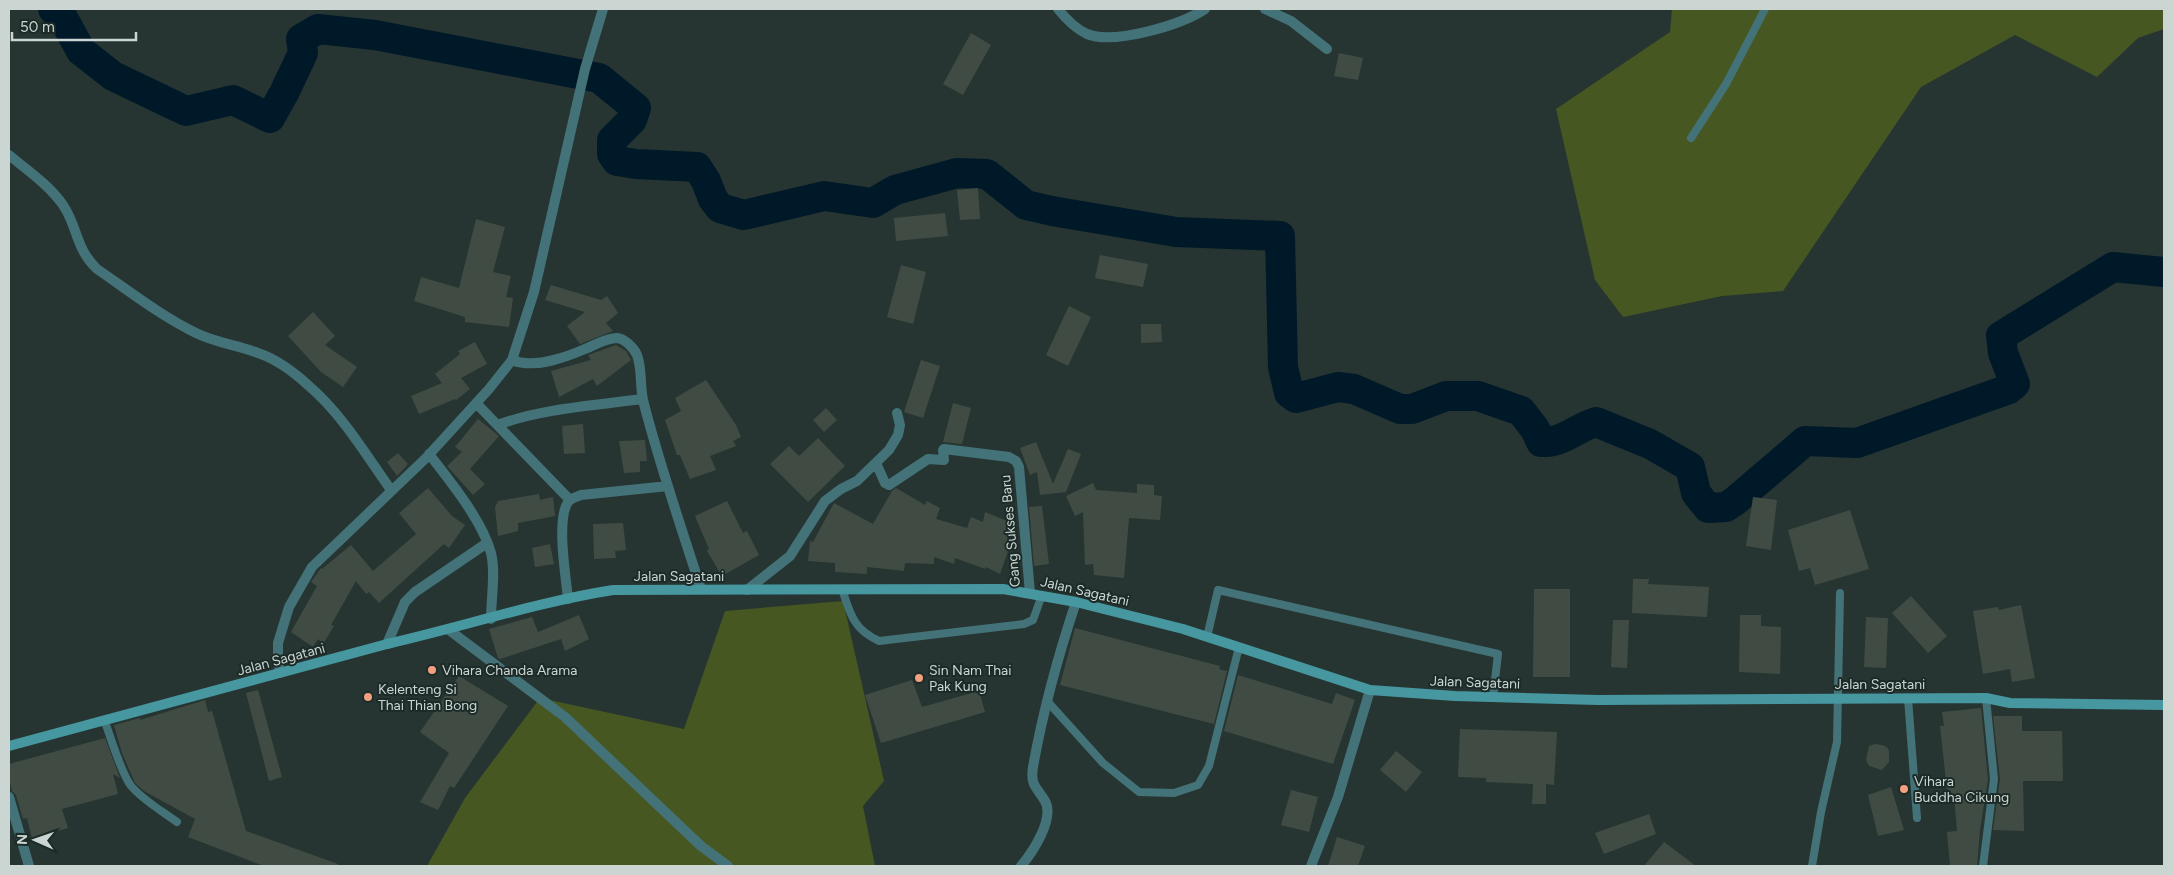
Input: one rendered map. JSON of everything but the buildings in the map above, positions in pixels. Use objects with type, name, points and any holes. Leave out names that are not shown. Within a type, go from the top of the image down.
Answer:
[{"type":"street","points":[[280,673],[277,650],[289,607],[312,567],[429,454],[512,360],[534,292],[585,69],[603,9]]},
{"type":"street","points":[[1058,9],[1075,27],[1086,34],[1112,37],[1162,28],[1185,20],[1205,9]]},
{"type":"street","points":[[1265,9],[1290,21],[1327,49]]},
{"type":"street","points":[[9,155],[47,187],[63,205],[80,248],[86,258],[97,269],[172,320],[211,339],[260,353],[281,365],[308,385],[330,405],[392,490]]},
{"type":"street","points":[[512,360],[521,363],[550,361],[574,354],[607,340],[619,338],[630,346],[636,354],[640,366],[642,399],[668,486],[702,588]]},
{"type":"street","points":[[498,425],[512,419],[642,399]]},
{"type":"street","points":[[476,403],[570,500]]},
{"type":"street","points":[[747,590],[790,556],[825,501],[841,488],[857,481],[889,450],[898,435],[900,425],[897,413]]},
{"type":"street","name":"Gang Sukses Baru","points":[[876,463],[885,483],[889,485],[928,459],[944,460],[944,449],[1009,457],[1016,461],[1019,467],[1030,593]]},
{"type":"street","points":[[429,454],[455,488],[487,543],[492,564],[491,619]]},
{"type":"street","points":[[568,599],[563,544],[563,519],[565,508],[570,500],[581,495],[668,486]]},
{"type":"street","points":[[387,644],[405,602],[415,592],[487,543]]},
{"type":"street","name":"Jalan Sagatani","points":[[9,746],[105,722],[387,644],[568,599],[613,590],[702,588],[747,590],[1003,590],[1030,593],[1076,602],[1207,637],[1370,690],[1493,697],[1598,700],[1986,698],[2010,703],[2164,704]]},
{"type":"street","points":[[1021,866],[1036,843],[1047,816],[1046,802],[1034,787],[1032,775],[1047,701],[1076,602]]},
{"type":"street","points":[[449,630],[565,717],[701,846],[728,866]]},
{"type":"street","points":[[1311,866],[1338,797],[1370,690]]},
{"type":"street","points":[[9,797],[29,866]]},
{"type":"lane","points":[[1691,138],[1726,84],[1766,9]]},
{"type":"lane","points":[[842,589],[848,609],[856,623],[865,635],[879,641],[1024,624],[1033,620],[1042,595]]},
{"type":"lane","points":[[1207,637],[1218,590],[1498,654],[1493,697]]},
{"type":"lane","points":[[1812,866],[1825,795],[1836,755],[1839,698],[1840,593]]},
{"type":"lane","points":[[1047,701],[1104,763],[1139,792],[1174,793],[1198,785],[1210,766],[1239,647]]},
{"type":"lane","points":[[1908,698],[1917,818]]},
{"type":"lane","points":[[1984,866],[1994,779],[1986,698]]},
{"type":"lane","points":[[105,722],[130,785],[143,798],[178,822]]},
{"type":"green space","points":[[1672,9],[2164,9],[2164,29],[2138,38],[2097,77],[2015,35],[1921,87],[1783,291],[1722,296],[1623,317],[1595,280],[1556,109],[1670,32]]},
{"type":"green space","points":[[843,601],[884,781],[863,806],[875,866],[427,866],[465,798],[540,698],[684,729],[725,611]]},
{"type":"waterway","points":[[53,9],[63,18],[81,51],[113,76],[186,111],[233,100],[270,118],[303,53],[301,39],[318,29],[375,35],[599,78],[636,108],[632,120],[612,140],[612,154],[617,161],[636,164],[697,167],[706,181],[713,199],[720,208],[744,215],[824,196],[873,203],[895,190],[957,173],[987,174],[1026,205],[1052,211],[1176,232],[1280,236],[1283,367],[1289,393],[1296,398],[1338,387],[1354,389],[1400,409],[1412,409],[1446,396],[1478,396],[1521,411],[1535,429],[1541,442],[1563,438],[1596,422],[1650,444],[1690,467],[1696,493],[1708,508],[1726,507],[1735,501],[1805,441],[1857,443],[2009,389],[2015,384],[2003,353],[2001,336],[2113,267],[2164,272]]},
{"type":"place","name":"Vihara Chanda Arama","points":[[432,670]]},
{"type":"place","name":"Sin Nam Thai Pak Kung","points":[[919,678]]},
{"type":"place","name":"Kelenteng Si Thai Thian Bong","points":[[368,697]]},
{"type":"place","name":"Vihara Buddha Cikung","points":[[1904,789]]}]
